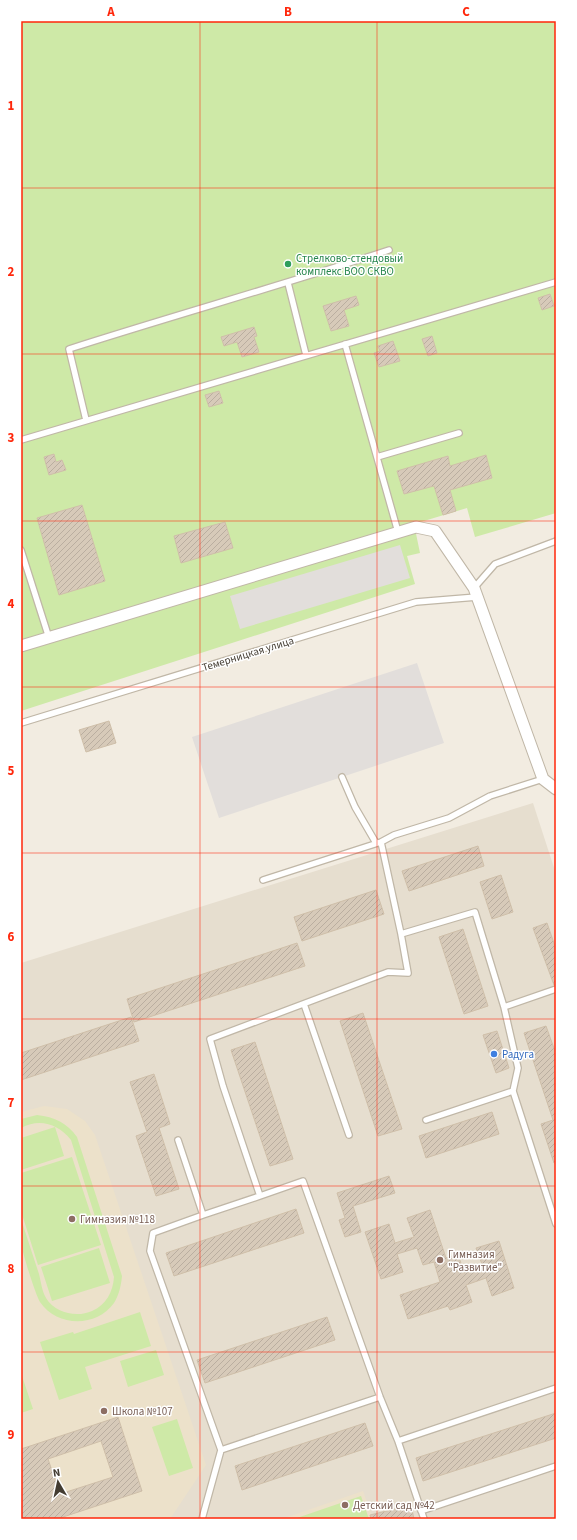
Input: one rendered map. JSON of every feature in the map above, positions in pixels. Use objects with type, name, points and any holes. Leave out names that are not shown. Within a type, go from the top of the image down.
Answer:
[{"type":"street","points":[[21,646],[398,532],[416,527],[435,531],[475,593],[543,779],[556,789]]},
{"type":"lane","points":[[86,420],[68,349],[288,283],[389,250]]},
{"type":"lane","points":[[21,440],[556,282]]},
{"type":"lane","points":[[288,283],[306,356]]},
{"type":"lane","points":[[345,344],[398,532]]},
{"type":"lane","points":[[377,457],[459,433]]},
{"type":"lane","points":[[475,593],[495,564],[556,541]]},
{"type":"lane","points":[[21,550],[49,638]]},
{"type":"lane","name":"Темерницкая улица","points":[[21,723],[416,602],[475,593]]},
{"type":"lane","points":[[260,1196],[223,1086],[210,1039],[388,972],[408,973],[401,934],[378,843],[355,807],[342,777]]},
{"type":"lane","points":[[263,880],[378,843],[394,835],[448,818],[490,796],[543,779]]},
{"type":"lane","points":[[401,934],[474,912],[504,1007],[518,1068],[513,1091],[556,1224]]},
{"type":"lane","points":[[504,1007],[556,988]]},
{"type":"lane","points":[[304,1004],[349,1135]]},
{"type":"lane","points":[[426,1120],[513,1091]]},
{"type":"lane","points":[[178,1140],[202,1215]]},
{"type":"lane","points":[[202,1519],[221,1450],[150,1251],[153,1234],[202,1215],[302,1181],[380,1398],[398,1441],[424,1519]]},
{"type":"lane","points":[[398,1441],[556,1388]]},
{"type":"lane","points":[[221,1450],[380,1398]]},
{"type":"lane","points":[[421,1511],[556,1466]]},
{"type":"shaded area","points":[[400,545],[410,578],[240,629],[230,596]]},
{"type":"shaded area","points":[[417,663],[444,743],[219,818],[192,737]]},
{"type":"shaded area","points":[[533,803],[556,874],[556,1519],[21,1519],[21,963]]},
{"type":"shaded area","points":[[44,1106],[67,1109],[85,1121],[95,1135],[206,1465],[170,1519],[21,1519],[21,1112]]},
{"type":"shaded area","name":"Детский сад №42","points":[[363,1491],[373,1519],[282,1519]]},
{"type":"green space","name":"Стрелково-стендовый комплекс ВОО СКВО","points":[[21,21],[556,21],[556,513],[475,537],[467,508],[414,524],[420,553],[407,556],[415,584],[21,711]]},
{"type":"green space","points":[[37,1115],[49,1117],[65,1124],[77,1137],[122,1276],[120,1290],[114,1303],[97,1317],[87,1320],[66,1320],[47,1310],[38,1298],[29,1274],[22,1248],[21,1219],[46,1298],[61,1311],[73,1314],[86,1313],[92,1311],[105,1302],[112,1288],[114,1277],[71,1140],[66,1134],[48,1124],[35,1123],[21,1128],[21,1119]]},
{"type":"green space","points":[[55,1127],[64,1156],[21,1170],[21,1138]]},
{"type":"green space","points":[[72,1157],[101,1245],[38,1265],[21,1211],[21,1173]]},
{"type":"green space","points":[[99,1248],[110,1283],[52,1301],[41,1267]]},
{"type":"green space","points":[[140,1312],[151,1346],[85,1367],[92,1389],[59,1400],[40,1342],[73,1332],[74,1334]]},
{"type":"green space","points":[[156,1350],[164,1375],[128,1387],[120,1361]]},
{"type":"green space","points":[[21,1373],[33,1409],[21,1413]]},
{"type":"green space","points":[[177,1419],[193,1468],[169,1476],[152,1427]]},
{"type":"green space","name":"Детский сад №42","points":[[361,1496],[369,1519],[294,1519]]},
{"type":"building","points":[[550,294],[554,306],[542,310],[538,298]]},
{"type":"building","points":[[356,296],[359,305],[344,310],[349,326],[331,331],[323,306]]},
{"type":"building","points":[[254,327],[257,336],[254,337],[259,352],[242,357],[237,342],[224,346],[221,337]]},
{"type":"building","points":[[432,336],[437,353],[428,356],[422,339]]},
{"type":"building","points":[[393,341],[400,361],[379,367],[374,353],[380,351],[378,346]]},
{"type":"building","points":[[219,391],[223,403],[209,407],[205,395]]},
{"type":"building","points":[[54,454],[56,462],[62,460],[66,470],[49,475],[44,457]]},
{"type":"building","points":[[486,455],[492,478],[450,490],[456,511],[443,515],[434,486],[404,494],[397,471],[448,456],[450,466]]},
{"type":"building","points":[[82,505],[105,581],[59,595],[37,518]]},
{"type":"building","points":[[225,522],[233,548],[181,563],[174,536]]},
{"type":"building","points":[[109,721],[116,743],[86,752],[79,730]]},
{"type":"building","points":[[478,846],[484,866],[409,891],[402,871]]},
{"type":"building","points":[[501,875],[513,912],[492,919],[480,882]]},
{"type":"building","points":[[376,890],[384,914],[302,941],[294,917]]},
{"type":"building","points":[[547,923],[556,949],[556,985],[554,985],[533,928]]},
{"type":"building","points":[[463,929],[488,1006],[464,1014],[439,937]]},
{"type":"building","points":[[297,943],[305,966],[134,1022],[127,999]]},
{"type":"building","points":[[363,1013],[402,1129],[378,1136],[340,1021]]},
{"type":"building","points":[[131,1017],[139,1041],[21,1080],[21,1053]]},
{"type":"building","points":[[546,1026],[556,1054],[556,1163],[554,1163],[541,1124],[553,1120],[524,1033]]},
{"type":"building","points":[[497,1031],[509,1068],[496,1073],[483,1035]]},
{"type":"building","points":[[255,1042],[293,1159],[270,1166],[231,1050]]},
{"type":"building","points":[[154,1074],[170,1124],[159,1128],[179,1189],[156,1196],[136,1136],[147,1132],[130,1082]]},
{"type":"building","points":[[492,1112],[499,1134],[426,1158],[419,1136]]},
{"type":"building","points":[[389,1176],[395,1193],[353,1206],[361,1232],[345,1237],[339,1220],[345,1218],[337,1193]]},
{"type":"building","points":[[296,1209],[304,1233],[174,1276],[166,1253]]},
{"type":"building","name":"Гимназия \"Развитие\"","points":[[430,1210],[446,1258],[458,1254],[464,1273],[483,1267],[476,1248],[499,1241],[514,1288],[492,1296],[486,1278],[466,1285],[472,1302],[450,1310],[448,1306],[408,1319],[400,1295],[440,1282],[434,1262],[423,1265],[417,1248],[397,1254],[403,1272],[381,1279],[365,1232],[389,1224],[395,1243],[414,1237],[407,1218]]},
{"type":"building","points":[[327,1317],[335,1340],[205,1383],[197,1360]]},
{"type":"building","points":[[556,1413],[556,1438],[423,1481],[416,1458]]},
{"type":"building","points":[[118,1417],[142,1491],[57,1519],[21,1519],[21,1449]],"holes":[[[101,1441],[113,1477],[60,1494],[48,1459]]]},
{"type":"building","points":[[365,1423],[373,1446],[242,1490],[235,1466]]},
{"type":"building","points":[[411,1505],[414,1519],[371,1519],[370,1515]]},
{"type":"place","name":"Стрелково-стендовый комплекс ВОО СКВО","points":[[288,264]]},
{"type":"place","name":"Радуга","points":[[494,1054]]},
{"type":"place","name":"Гимназия №118","points":[[72,1219]]},
{"type":"place","name":"Гимназия \"Развитие\"","points":[[440,1260]]},
{"type":"place","name":"Школа №107","points":[[104,1411]]},
{"type":"place","name":"Детский сад №42","points":[[345,1505]]}]
